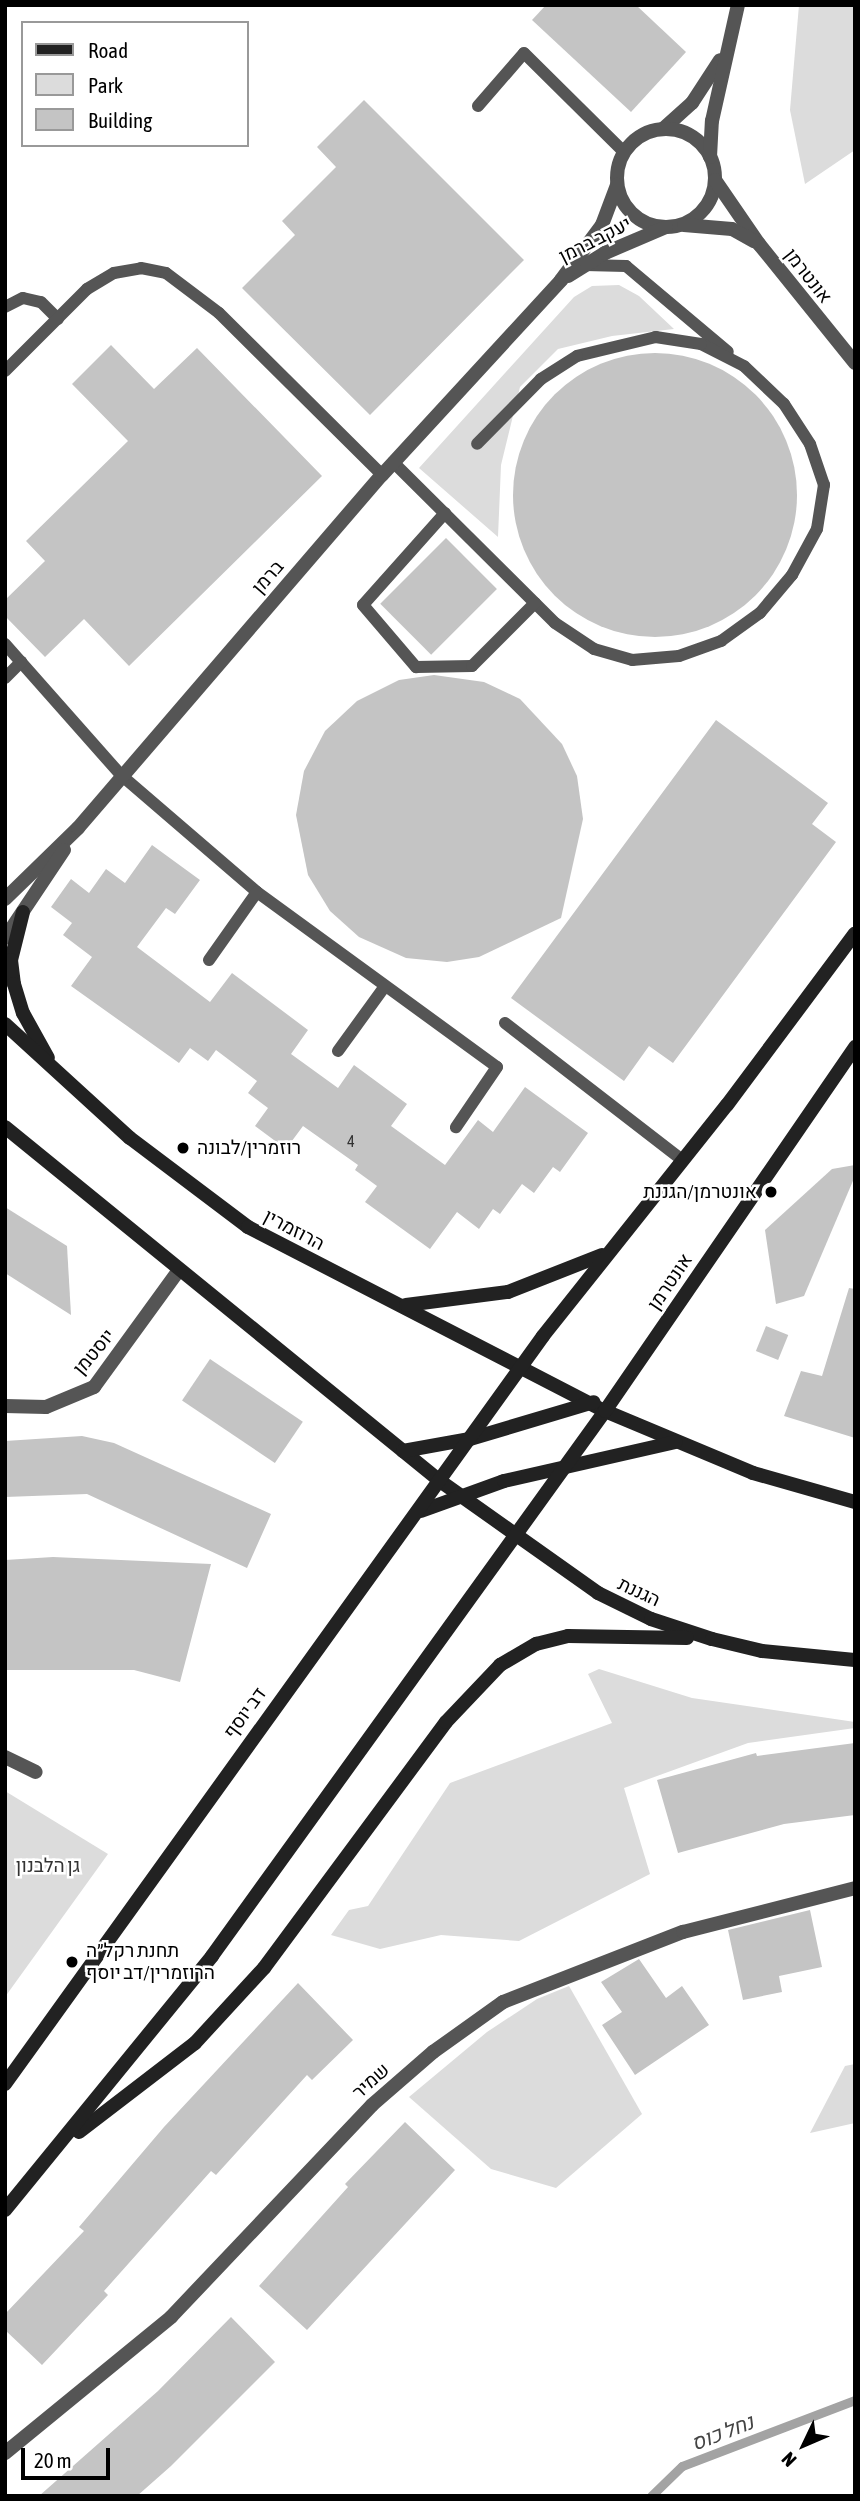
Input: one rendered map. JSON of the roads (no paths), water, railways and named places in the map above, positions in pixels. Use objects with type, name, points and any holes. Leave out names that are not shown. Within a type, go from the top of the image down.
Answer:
[{"type":"main road","points":[[23,912],[12,960],[14,984],[35,1039],[62,1080]]},
{"type":"main road","points":[[520,1368],[855,933]]},
{"type":"main road","name":"הרוזמרין","points":[[5,1024],[62,1080],[209,1201],[248,1227],[405,1305],[606,1411]]},
{"type":"main road","name":"אונטרמן","points":[[516,1537],[606,1411],[855,1047]]},
{"type":"main road","points":[[5,1126],[440,1481]]},
{"type":"main road","points":[[405,1305],[508,1292],[555,1277],[606,1253]]},
{"type":"main road","name":"דב יוסף","points":[[5,2084],[238,1755],[520,1368]]},
{"type":"main road","points":[[402,1451],[470,1439],[616,1395]]},
{"type":"main road","points":[[606,1411],[753,1473],[855,1502]]},
{"type":"main road","points":[[416,1514],[458,1495],[567,1465],[676,1441]]},
{"type":"main road","name":"הגננת","points":[[440,1481],[516,1537],[624,1607],[712,1639],[762,1651],[855,1660]]},
{"type":"main road","points":[[5,2210],[64,2143],[212,1956],[516,1537]]},
{"type":"main road","points":[[64,2143],[136,2093],[195,2042],[256,1977],[446,1722],[500,1665],[536,1644],[568,1636],[712,1639]]},
{"type":"street","points":[[728,46],[692,103],[663,129],[636,139],[624,152],[617,185],[633,214],[648,224],[674,226],[707,206],[715,180],[710,157],[712,121],[738,5]]},
{"type":"street","points":[[663,129],[696,139],[710,157]]},
{"type":"street","name":"אונטרמן","points":[[715,180],[758,244],[855,363]]},
{"type":"street","name":"יעקב ברמן","points":[[561,280],[602,225],[617,185]]},
{"type":"street","name":"יעקב ברמן","points":[[561,280],[585,265],[674,226]]},
{"type":"street","name":"אונטרמן","points":[[674,226],[732,229],[758,244]]},
{"type":"street","name":"ברמן","points":[[5,899],[78,828],[393,461],[561,280]]},
{"type":"street","points":[[5,938],[78,828]]},
{"type":"street","name":"יוסטמן","points":[[5,1406],[46,1407],[94,1387],[179,1270]]},
{"type":"street","points":[[5,1757],[36,1772]]},
{"type":"street","name":"שמיר","points":[[5,2453],[171,2317],[372,2105],[433,2052],[503,2002],[683,1932],[855,1888]]},
{"type":"lane","points":[[478,106],[524,53],[624,152]]},
{"type":"lane","points":[[393,461],[535,603],[594,649],[632,660],[679,656],[721,641],[760,613],[792,575],[817,529],[824,485],[810,444],[784,404],[744,366],[625,266],[585,265]]},
{"type":"lane","points":[[5,372],[87,289],[114,273],[141,268],[166,273],[219,313],[382,474]]},
{"type":"lane","points":[[5,307],[23,298],[41,302],[58,318]]},
{"type":"lane","points":[[477,444],[541,379],[577,356],[613,344],[656,337],[690,342],[744,366]]},
{"type":"lane","points":[[445,513],[363,605],[416,667],[472,666],[535,603]]},
{"type":"lane","points":[[5,644],[121,775],[257,892],[497,1067],[456,1128]]},
{"type":"lane","points":[[5,678],[21,662]]},
{"type":"lane","points":[[209,960],[257,892]]},
{"type":"lane","points":[[338,1051],[386,986]]},
{"type":"lane","points":[[505,1023],[681,1158]]},
{"type":"waterway","name":"נחל כוס","points":[[651,2496],[682,2466],[855,2400]]},
{"type":"place","name":"רוזמרין/לבונה","points":[[183,1148]]},
{"type":"place","name":"אונטרמן/הגננת","points":[[771,1192]]},
{"type":"place","name":"תחנת רקל״ה הרוזמרין/דב יוסף","points":[[72,1962]]},
{"type":"park label","name":"גן הלבנון","points":[[48,1866]]}]
